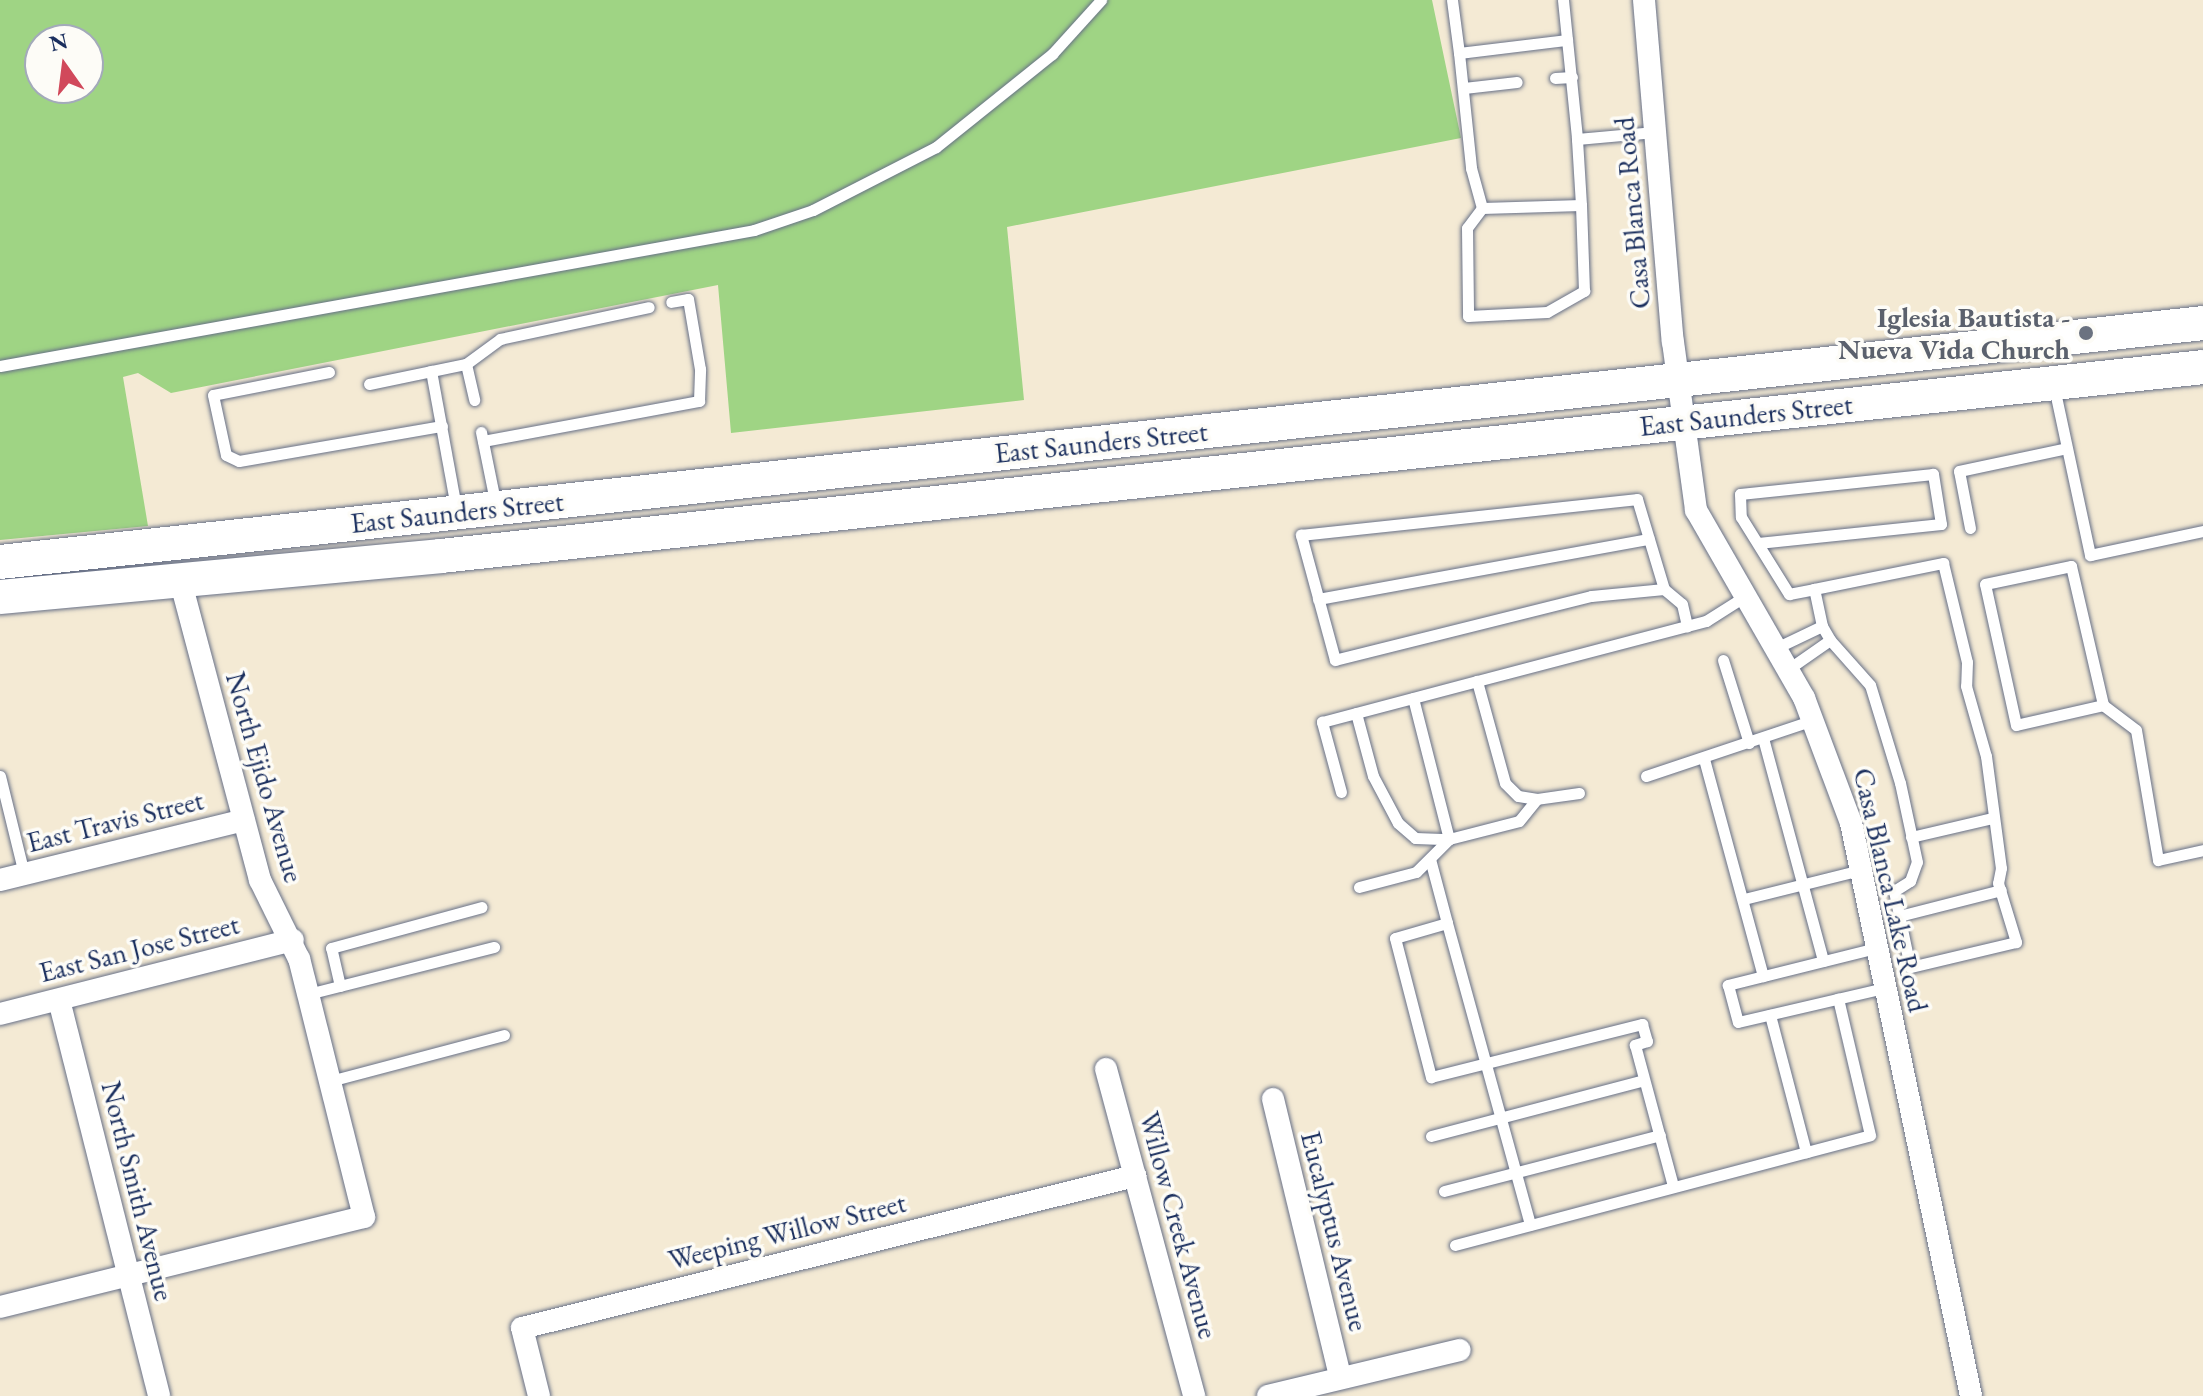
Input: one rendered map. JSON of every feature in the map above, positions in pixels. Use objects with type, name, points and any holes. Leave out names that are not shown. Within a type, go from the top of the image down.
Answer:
[{"type":"main road","name":"East Saunders Street","points":[[0,562],[2203,323]]},
{"type":"main road","points":[[2061,381],[2076,364],[2088,358],[2203,343]]},
{"type":"main road","name":"East Saunders Street","points":[[0,597],[456,555],[2203,367]]},
{"type":"main road","points":[[180,579],[188,562],[551,521],[638,492]]},
{"type":"street","name":"Casa Blanca Road","points":[[1644,0],[1673,342],[1682,380],[1684,421]]},
{"type":"street","name":"Casa Blanca Lake Road","points":[[1684,421],[1696,510],[1776,648],[1813,720],[1851,823],[1959,1353],[1971,1396]]},
{"type":"street","name":"North Ejido Avenue","points":[[128,1275],[364,1217],[293,940],[260,880],[180,579]]},
{"type":"street","name":"East Travis Street","points":[[0,880],[244,820]]},
{"type":"street","name":"East San Jose Street","points":[[0,1014],[293,940]]},
{"type":"street","name":"North Smith Avenue","points":[[59,1000],[159,1396]]},
{"type":"street","name":"Willow Creek Avenue","points":[[1106,1069],[1194,1396]]},
{"type":"street","name":"Eucalyptus Avenue","points":[[1273,1099],[1340,1377]]},
{"type":"street","name":"Weeping Willow Street","points":[[539,1396],[522,1328],[1135,1176]]},
{"type":"street","points":[[0,1307],[128,1275]]},
{"type":"street","points":[[1268,1396],[1460,1350]]},
{"type":"lane","points":[[0,366],[754,230],[826,203],[936,147],[1052,54],[1101,0]]},
{"type":"lane","points":[[1452,0],[1471,168],[1482,208]]},
{"type":"lane","points":[[1482,208],[1467,228],[1468,316],[1547,312],[1584,291],[1577,139],[1563,0]]},
{"type":"lane","points":[[1459,53],[1567,40]]},
{"type":"lane","points":[[1555,78],[1572,77]]},
{"type":"lane","points":[[1464,88],[1517,82]]},
{"type":"lane","points":[[1577,139],[1655,132]]},
{"type":"lane","points":[[1482,208],[1581,205]]},
{"type":"lane","points":[[496,507],[482,437],[699,401],[700,369],[688,299],[671,302]]},
{"type":"lane","points":[[369,384],[466,364],[500,339],[649,307]]},
{"type":"lane","points":[[466,364],[474,400]]},
{"type":"lane","points":[[431,371],[457,512]]},
{"type":"lane","points":[[329,372],[213,395],[226,455],[239,461],[442,426]]},
{"type":"lane","points":[[2061,381],[2067,448],[2090,555]]},
{"type":"lane","points":[[1970,528],[1959,471],[2067,448]]},
{"type":"lane","points":[[1758,543],[1941,524],[1933,474],[1740,494],[1741,517],[1789,594],[1943,563],[1967,662],[1966,686],[1986,756],[2001,890],[2016,942],[1910,967],[1894,891],[1910,881],[1917,862],[1911,837],[1870,685],[1830,640],[1822,626],[1814,589]]},
{"type":"lane","points":[[1664,589],[1591,596],[1335,660],[1301,535],[1637,499],[1664,589],[1682,604],[1687,626]]},
{"type":"lane","points":[[2103,705],[2016,725],[1985,584],[2071,566],[2090,555],[2203,531]]},
{"type":"lane","points":[[1318,599],[1649,539]]},
{"type":"lane","points":[[2071,566],[2103,705],[2136,730],[2158,860],[2203,850]]},
{"type":"lane","points":[[1341,792],[1322,722],[1687,626],[1744,597]]},
{"type":"lane","points":[[1776,648],[1822,626]]},
{"type":"lane","points":[[1787,670],[1830,640]]},
{"type":"lane","points":[[1723,660],[1749,743]]},
{"type":"lane","points":[[1477,681],[1505,783],[1518,796],[1537,799],[1579,793]]},
{"type":"lane","points":[[1413,698],[1449,839]]},
{"type":"lane","points":[[1356,713],[1373,776],[1398,823],[1415,838],[1449,839],[1519,821],[1537,799]]},
{"type":"lane","points":[[1646,776],[1813,720]]},
{"type":"lane","points":[[1763,738],[1805,884],[1823,961]]},
{"type":"lane","points":[[1704,759],[1763,976]]},
{"type":"lane","points":[[0,776],[24,874]]},
{"type":"lane","points":[[1911,837],[1992,818]]},
{"type":"lane","points":[[1359,887],[1416,872],[1449,839]]},
{"type":"lane","points":[[1430,859],[1530,1225]]},
{"type":"lane","points":[[1744,899],[1860,870]]},
{"type":"lane","points":[[1899,916],[2001,890]]},
{"type":"lane","points":[[340,986],[331,948],[482,907]]},
{"type":"lane","points":[[1447,923],[1395,938],[1431,1077],[1642,1024],[1647,1041],[1635,1045],[1673,1186]]},
{"type":"lane","points":[[308,994],[494,947]]},
{"type":"lane","points":[[1876,948],[1728,985],[1738,1022],[1884,988]]},
{"type":"lane","points":[[1455,1245],[1870,1135],[1838,999]]},
{"type":"lane","points":[[1770,1015],[1806,1152]]},
{"type":"lane","points":[[330,1081],[504,1035]]},
{"type":"lane","points":[[1431,1136],[1644,1080]]},
{"type":"lane","points":[[1444,1191],[1660,1135]]},
{"type":"green space","points":[[0,0],[1432,0],[1461,138],[1007,227],[1024,400],[731,433],[718,285],[171,393],[138,373],[123,377],[148,526],[0,540]]},
{"type":"place","name":"Iglesia Bautista - Nueva Vida Church","points":[[2086,333]]}]
